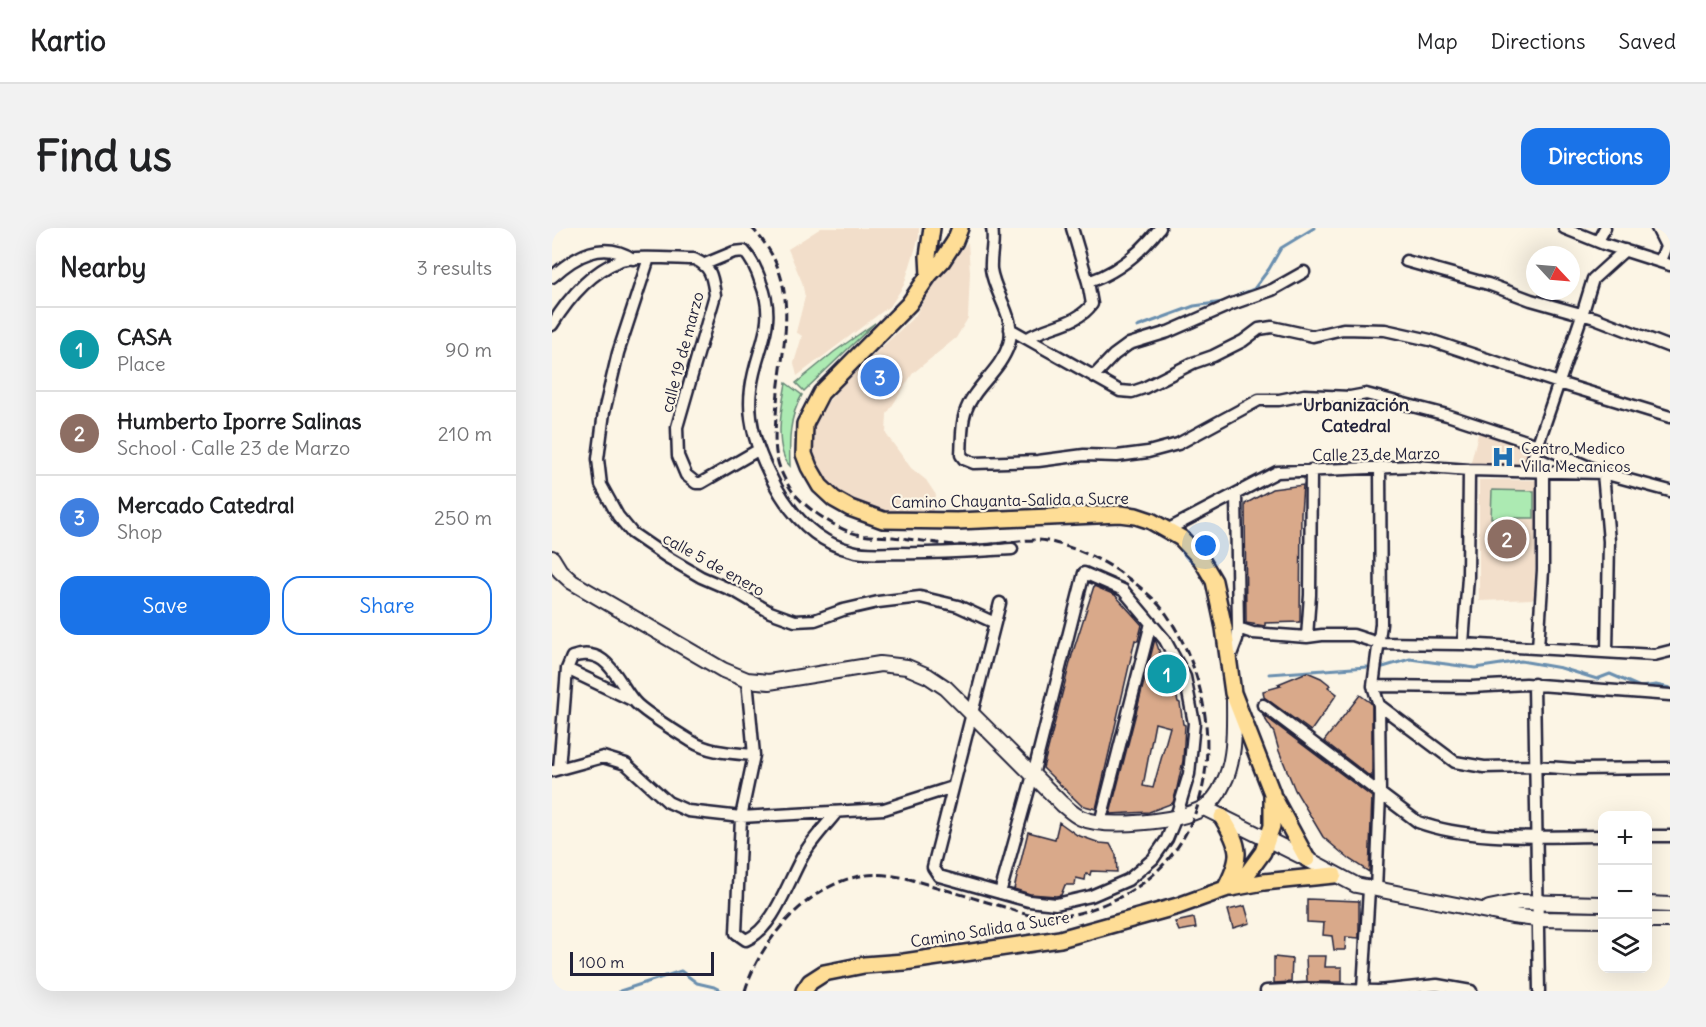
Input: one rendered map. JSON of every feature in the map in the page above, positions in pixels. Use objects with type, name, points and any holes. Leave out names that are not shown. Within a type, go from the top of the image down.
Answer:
[{"type":"main road","points":[[929,275],[928,256],[932,228]]},
{"type":"main road","name":"Camino Chayanta-Salida a Sucre","points":[[960,228],[956,241],[909,304],[821,393],[810,411],[805,424],[804,454],[820,486],[834,499],[850,508],[883,520],[957,521],[1120,514],[1151,521],[1181,538],[1201,559],[1214,581],[1224,628],[1233,693],[1272,793],[1272,826],[1268,839]]},
{"type":"main road","points":[[552,558],[560,571],[572,582],[723,670],[747,680],[769,682],[880,664],[908,667],[928,676],[946,688],[1062,804],[1080,818],[1100,823],[1145,822],[1176,818],[1204,808],[1218,793],[1229,769],[1233,693]]},
{"type":"main road","points":[[1272,793],[1307,859]]},
{"type":"main road","points":[[1204,808],[1356,885],[1537,920],[1598,920]]},
{"type":"main road","points":[[1222,818],[1238,845],[1237,860],[1225,889]]},
{"type":"main road","name":"Camino Salida a Sucre","points":[[804,991],[810,982],[824,973],[864,965],[904,962],[1060,939],[1178,906],[1225,889],[1247,874],[1263,852],[1268,839]]},
{"type":"main road","points":[[1225,889],[1264,882],[1334,875]]},
{"type":"main road","points":[[1484,909],[1518,902],[1598,904]]},
{"type":"main road","points":[[1652,904],[1670,905]]},
{"type":"main road","points":[[1652,920],[1670,920]]},
{"type":"street","points":[[992,228],[994,239],[991,270],[1010,329],[1009,343],[998,367],[978,390],[965,413],[962,455],[964,459],[974,463],[1038,462],[1084,455],[1117,456],[1148,452],[1178,444],[1259,400],[1279,400],[1304,395],[1350,397],[1366,393],[1447,416],[1538,445],[1603,473],[1609,541],[1607,652]]},
{"type":"street","points":[[1028,338],[1039,331],[1076,319],[1092,304],[1072,228]]},
{"type":"street","points":[[1088,282],[1115,271],[1160,228]]},
{"type":"street","points":[[1564,228],[1665,263],[1666,246],[1657,228]]},
{"type":"street","points":[[1598,241],[1605,228]]},
{"type":"street","points":[[552,277],[569,262],[586,254],[612,249],[623,252],[633,259]]},
{"type":"street","points":[[1529,470],[1593,279],[1625,250]]},
{"type":"street","points":[[552,325],[566,302],[589,279],[620,260],[694,259],[705,264],[734,252],[744,251],[753,261],[768,299],[765,339],[754,368],[750,393],[753,425],[758,450],[779,495],[795,516],[817,536],[853,552],[929,554],[1012,549]]},
{"type":"street","name":"calle 5 de enero","points":[[649,258],[618,353],[604,412],[598,459],[601,485],[618,516],[632,533],[701,577],[736,592],[770,612],[795,621],[815,620],[843,610],[878,602],[920,597],[958,606],[995,623]]},
{"type":"street","points":[[1406,261],[1488,284],[1670,347]]},
{"type":"street","name":"calle 19 de marzo","points":[[705,264],[712,275],[715,295],[677,427],[678,456],[686,475],[696,483],[701,483],[758,450]]},
{"type":"street","points":[[1094,376],[1114,355],[1129,344],[1168,332],[1232,304],[1272,290],[1304,272]]},
{"type":"street","points":[[1010,329],[1120,391],[1132,392],[1213,356],[1243,341],[1259,329],[1272,327],[1313,336],[1343,329],[1385,330],[1430,340],[1670,417]]},
{"type":"street","name":"Calle 23 de Marzo","points":[[1167,530],[1277,472],[1415,466],[1469,470],[1543,470],[1603,473],[1670,491]]},
{"type":"street","points":[[1363,989],[1380,794],[1379,705],[1373,686],[1381,624],[1380,467]]},
{"type":"street","points":[[1307,637],[1310,594],[1311,470]]},
{"type":"street","points":[[1462,644],[1468,577],[1469,470]]},
{"type":"street","points":[[1538,648],[1542,570],[1543,470]]},
{"type":"street","points":[[1229,661],[1237,639],[1238,628],[1236,494]]},
{"type":"street","points":[[1000,603],[933,867],[939,876],[1000,893],[1029,901],[1056,904],[1091,896],[1128,880],[1153,859],[1167,839],[1176,818],[1189,774],[1194,723],[1185,677],[1166,640],[1123,590],[1084,573],[1033,775],[1000,893]]},
{"type":"street","points":[[1100,823],[1151,623]]},
{"type":"street","points":[[1238,628],[1253,633],[1307,637],[1353,635],[1378,643],[1462,644],[1654,655],[1670,651]]},
{"type":"street","points":[[634,702],[615,671],[599,658],[585,653],[572,657],[567,669],[556,770],[603,757],[626,764],[668,801],[688,811],[741,817],[884,809],[953,787]]},
{"type":"street","points":[[567,669],[634,702],[693,742],[718,752],[754,754]]},
{"type":"street","points":[[747,680],[754,754],[741,817],[736,933],[746,940],[756,936],[776,907],[805,851],[837,812]]},
{"type":"street","points":[[1373,686],[1471,687],[1534,684],[1670,694]]},
{"type":"street","points":[[1534,684],[1539,991],[1548,991]]},
{"type":"street","points":[[1263,705],[1418,822],[1438,830],[1516,837],[1598,836]]},
{"type":"street","points":[[1379,705],[1455,762],[1484,767],[1670,768]]},
{"type":"street","points":[[1652,836],[1670,836]]},
{"type":"street","points":[[1266,991],[1363,989],[1378,991],[1437,985],[1471,991]]},
{"type":"shaded area","points":[[821,228],[919,228],[919,237],[904,285],[891,305],[797,376],[794,363],[802,336],[796,332],[805,297],[802,282],[788,249]]},
{"type":"shaded area","points":[[968,242],[970,272],[968,318],[956,338],[913,373],[887,414],[886,434],[911,468],[926,480],[936,495],[932,516],[876,512],[849,501],[828,482],[815,464],[811,436],[821,410],[846,381],[915,316],[929,291],[952,259]]},
{"type":"shaded area","name":"Centro Medico Villa Mecanicos","points":[[1480,426],[1538,445],[1529,470],[1469,470]]},
{"type":"shaded area","points":[[1479,480],[1538,480],[1534,599],[1479,601]]},
{"type":"green space","points":[[875,323],[804,391],[796,383],[834,352]]},
{"type":"green space","points":[[786,383],[802,395],[792,421],[790,466],[785,458],[780,438]]},
{"type":"green space","points":[[1492,490],[1534,491],[1534,518],[1491,518]]},
{"type":"building","points":[[1303,485],[1300,622],[1265,623],[1265,626],[1246,623],[1245,504],[1272,489]]},
{"type":"building","points":[[1094,586],[1115,595],[1142,625],[1138,641],[1135,640],[1096,809],[1081,805],[1043,768],[1072,655]]},
{"type":"building","points":[[1155,639],[1160,653],[1157,657],[1168,662],[1166,669],[1171,671],[1169,679],[1173,681],[1185,725],[1183,761],[1177,788],[1173,803],[1149,812],[1110,814]],"holes":[[[1155,723],[1170,727],[1153,788],[1143,786]]]},
{"type":"building","points":[[1307,672],[1321,678],[1337,694],[1311,731],[1264,697],[1263,691],[1281,686],[1278,684]]},
{"type":"building","points":[[1360,695],[1372,706],[1372,778],[1324,741]]},
{"type":"building","points":[[1262,714],[1372,797],[1369,872],[1323,837],[1295,790],[1274,733]]},
{"type":"building","points":[[1059,822],[1077,835],[1110,844],[1116,855],[1117,872],[1091,871],[1090,875],[1086,874],[1085,880],[1076,878],[1075,885],[1065,885],[1061,895],[1056,896],[1030,894],[1014,889],[1028,832],[1055,839]]},
{"type":"building","points":[[1307,899],[1359,901],[1359,938],[1346,937],[1345,950],[1334,950],[1332,936],[1323,935],[1324,923],[1307,922]]},
{"type":"building","points":[[1245,906],[1250,923],[1233,928],[1228,910]]},
{"type":"building","points":[[1194,918],[1196,928],[1179,931],[1175,922]]},
{"type":"building","points":[[1306,956],[1326,956],[1325,967],[1342,967],[1342,982],[1307,982]]},
{"type":"building","points":[[1274,957],[1292,959],[1291,982],[1274,983]]},
{"type":"waterway","points":[[1137,327],[1194,306],[1223,302],[1254,289],[1281,248],[1314,228]]},
{"type":"waterway","points":[[1383,667],[1410,659],[1475,668],[1521,661],[1561,668],[1597,679],[1610,674],[1640,687],[1656,685],[1670,688]]},
{"type":"waterway","points":[[1269,674],[1367,667]]},
{"type":"waterway","points":[[620,991],[681,971],[697,983],[722,991]]},
{"type":"railway","points":[[745,991],[762,954],[788,918],[822,891],[860,876],[883,875],[906,878],[1038,917],[1073,914],[1109,902],[1147,880],[1175,850],[1194,815],[1205,775],[1207,734],[1201,692],[1187,652],[1167,615],[1140,587],[1104,563],[1057,543],[1040,540],[968,545],[860,535],[842,529],[826,519],[809,508],[795,494],[781,470],[775,446],[786,318],[785,295],[779,272],[769,250],[752,228]]},
{"type":"place","name":"Mercado Catedral","points":[[880,377]]},
{"type":"place","name":"Centro Medico Villa Mecanicos","points":[[1503,457]]},
{"type":"place","name":"Humberto Iporre Salinas","points":[[1507,539]]},
{"type":"place","name":"CASA","points":[[1167,674]]},
{"type":"district","name":"Urbanización Catedral","points":[[1356,414]]}]
